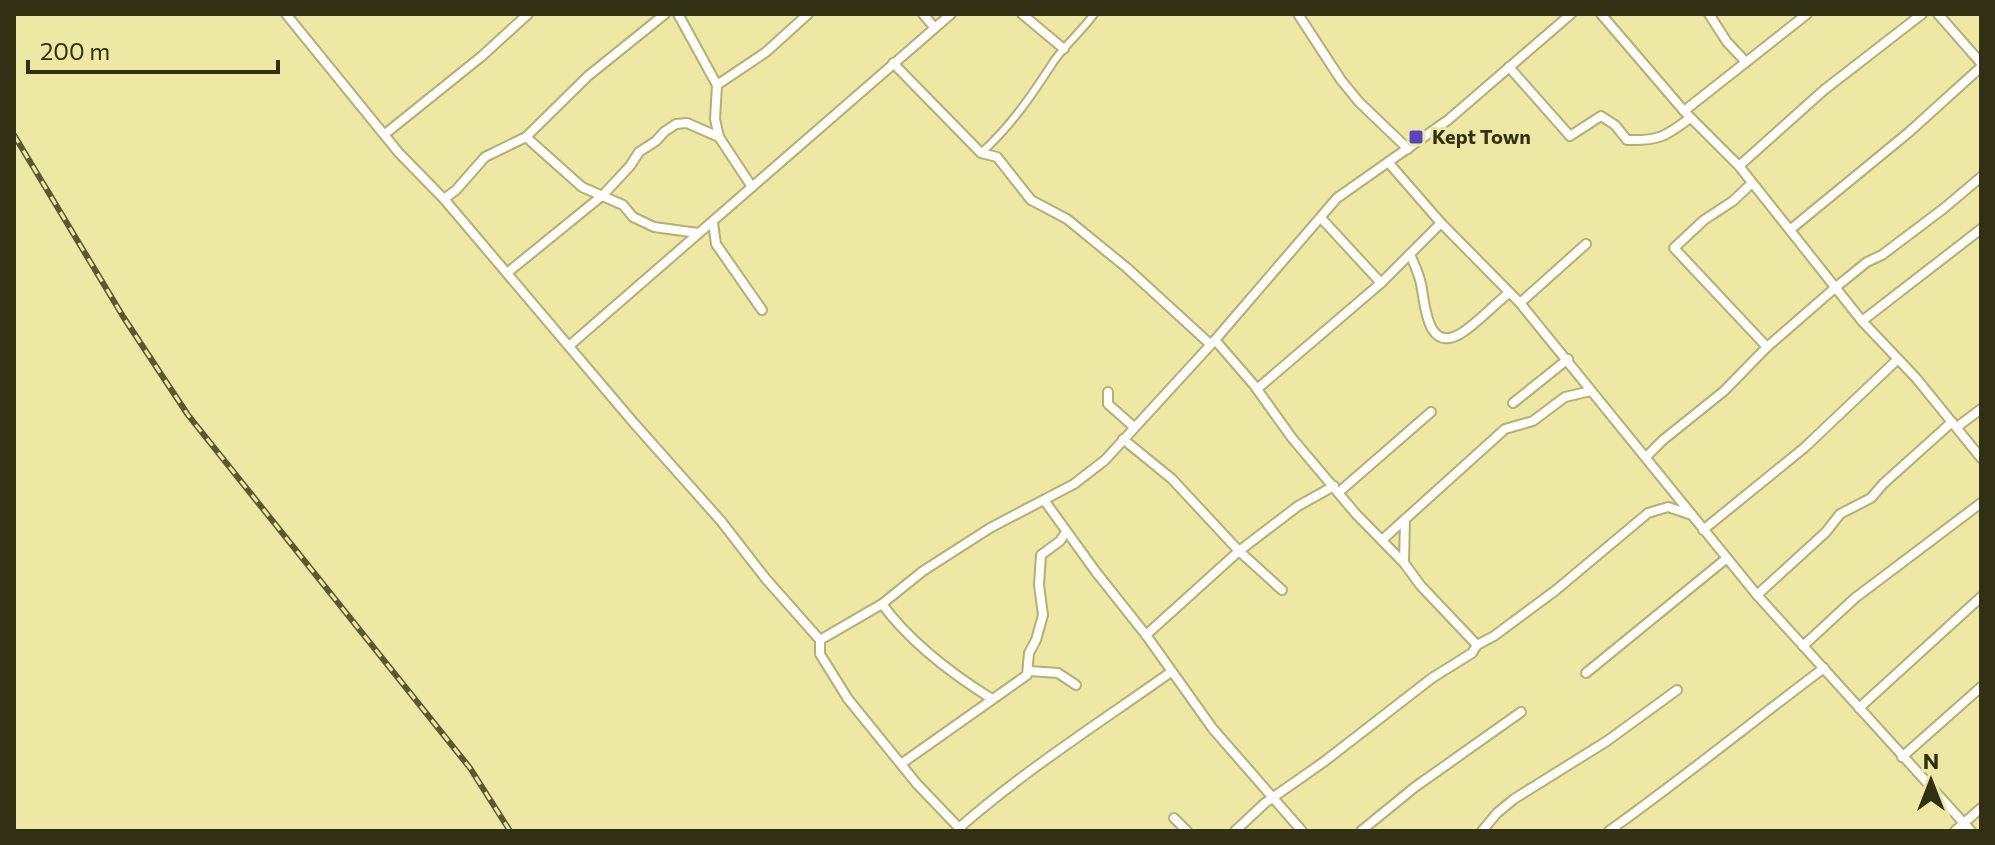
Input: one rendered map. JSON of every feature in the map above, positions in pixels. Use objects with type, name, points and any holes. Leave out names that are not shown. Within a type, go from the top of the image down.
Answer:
[{"type":"street","points":[[286,14],[399,153],[444,199],[820,640],[820,654],[833,678],[917,784],[960,830],[996,797],[1171,672]]},
{"type":"street","points":[[385,134],[482,56],[528,14]]},
{"type":"street","points":[[444,199],[485,157],[526,137],[588,76],[665,14]]},
{"type":"street","points":[[678,14],[717,85],[715,119],[719,137],[752,187]]},
{"type":"street","points":[[717,85],[766,52],[808,14]]},
{"type":"street","points":[[923,14],[934,27]]},
{"type":"street","points":[[569,346],[951,14]]},
{"type":"street","points":[[1022,14],[1064,49]]},
{"type":"street","points":[[981,153],[1020,112],[1064,49],[1094,14]]},
{"type":"street","points":[[1298,14],[1341,80],[1359,102],[1408,149]]},
{"type":"street","points":[[820,640],[882,604],[923,571],[990,528],[1044,500],[1105,460],[1337,198],[1448,120],[1571,14]]},
{"type":"street","points":[[1601,14],[1687,114],[1739,166],[1862,321],[1981,458]]},
{"type":"street","points":[[1709,14],[1727,42],[1745,61]]},
{"type":"street","points":[[1509,67],[1570,136],[1601,116],[1615,125],[1627,140],[1652,141],[1671,133],[1687,114],[1745,61],[1807,14]]},
{"type":"street","points":[[1739,166],[1824,90],[1922,14]]},
{"type":"street","points":[[1791,229],[1908,133],[1981,65],[1938,14]]},
{"type":"street","points":[[893,63],[981,153],[997,157],[1031,200],[1067,219],[1212,342],[1257,389],[1292,438],[1336,489],[1477,645]]},
{"type":"street","points":[[507,273],[603,195],[639,152],[676,124],[687,123],[719,137]]},
{"type":"street","points":[[526,137],[582,187],[623,205],[633,217],[654,227],[697,235],[716,244]]},
{"type":"street","points":[[1388,162],[1441,223],[1520,303],[1757,595],[1971,831]]},
{"type":"street","points":[[1646,457],[1724,391],[1767,347],[1836,287],[1943,209],[1981,177]]},
{"type":"street","points":[[1752,183],[1674,248],[1767,347]]},
{"type":"street","points":[[1321,218],[1381,283]]},
{"type":"street","points":[[713,223],[716,244],[762,310]]},
{"type":"street","points":[[1257,389],[1381,283],[1441,223]]},
{"type":"street","points":[[1862,321],[1981,229]]},
{"type":"street","points":[[1520,303],[1586,244]]},
{"type":"street","points":[[1410,254],[1422,288],[1427,322],[1443,336],[1462,333],[1509,293]]},
{"type":"street","points":[[1513,403],[1568,359]]},
{"type":"street","points":[[1703,530],[1804,448],[1898,359]]},
{"type":"street","points":[[1382,540],[1505,429],[1533,421],[1565,397],[1591,391]]},
{"type":"street","points":[[1108,392],[1108,404],[1134,427]]},
{"type":"street","points":[[1757,595],[1826,532],[1840,514],[1871,498],[1883,484],[1955,425],[1981,409]]},
{"type":"street","points":[[1146,635],[1239,551],[1298,506],[1336,489],[1431,412]]},
{"type":"street","points":[[1123,439],[1172,479],[1239,551],[1282,590]]},
{"type":"street","points":[[1044,500],[1213,729],[1302,831]]},
{"type":"street","points":[[1803,646],[1855,598],[1981,503]]},
{"type":"street","points":[[1235,831],[1273,798],[1432,678],[1472,653],[1477,645],[1556,590],[1648,513],[1668,507],[1693,515]]},
{"type":"street","points":[[1404,563],[1405,519]]},
{"type":"street","points":[[901,764],[1024,678],[1029,671],[1029,653],[1043,615],[1039,585],[1041,555],[1060,541],[1066,532]]},
{"type":"street","points":[[1586,673],[1727,558]]},
{"type":"street","points":[[1859,708],[1981,597]]},
{"type":"street","points":[[882,604],[904,630],[955,675],[992,699]]},
{"type":"street","points":[[1609,831],[1824,668]]},
{"type":"street","points":[[1029,671],[1058,673],[1076,685]]},
{"type":"street","points":[[1902,757],[1981,687]]},
{"type":"street","points":[[1482,831],[1514,799],[1607,741],[1677,690]]},
{"type":"street","points":[[1361,831],[1415,787],[1521,712]]},
{"type":"street","points":[[1086,715],[1094,725]]},
{"type":"street","points":[[1955,831],[1981,808]]},
{"type":"street","points":[[1174,818],[1187,831]]},
{"type":"railway","points":[[14,135],[124,318],[188,415],[470,768],[510,831]]},
{"type":"place","name":"Kept Town","points":[[1416,137]]}]
